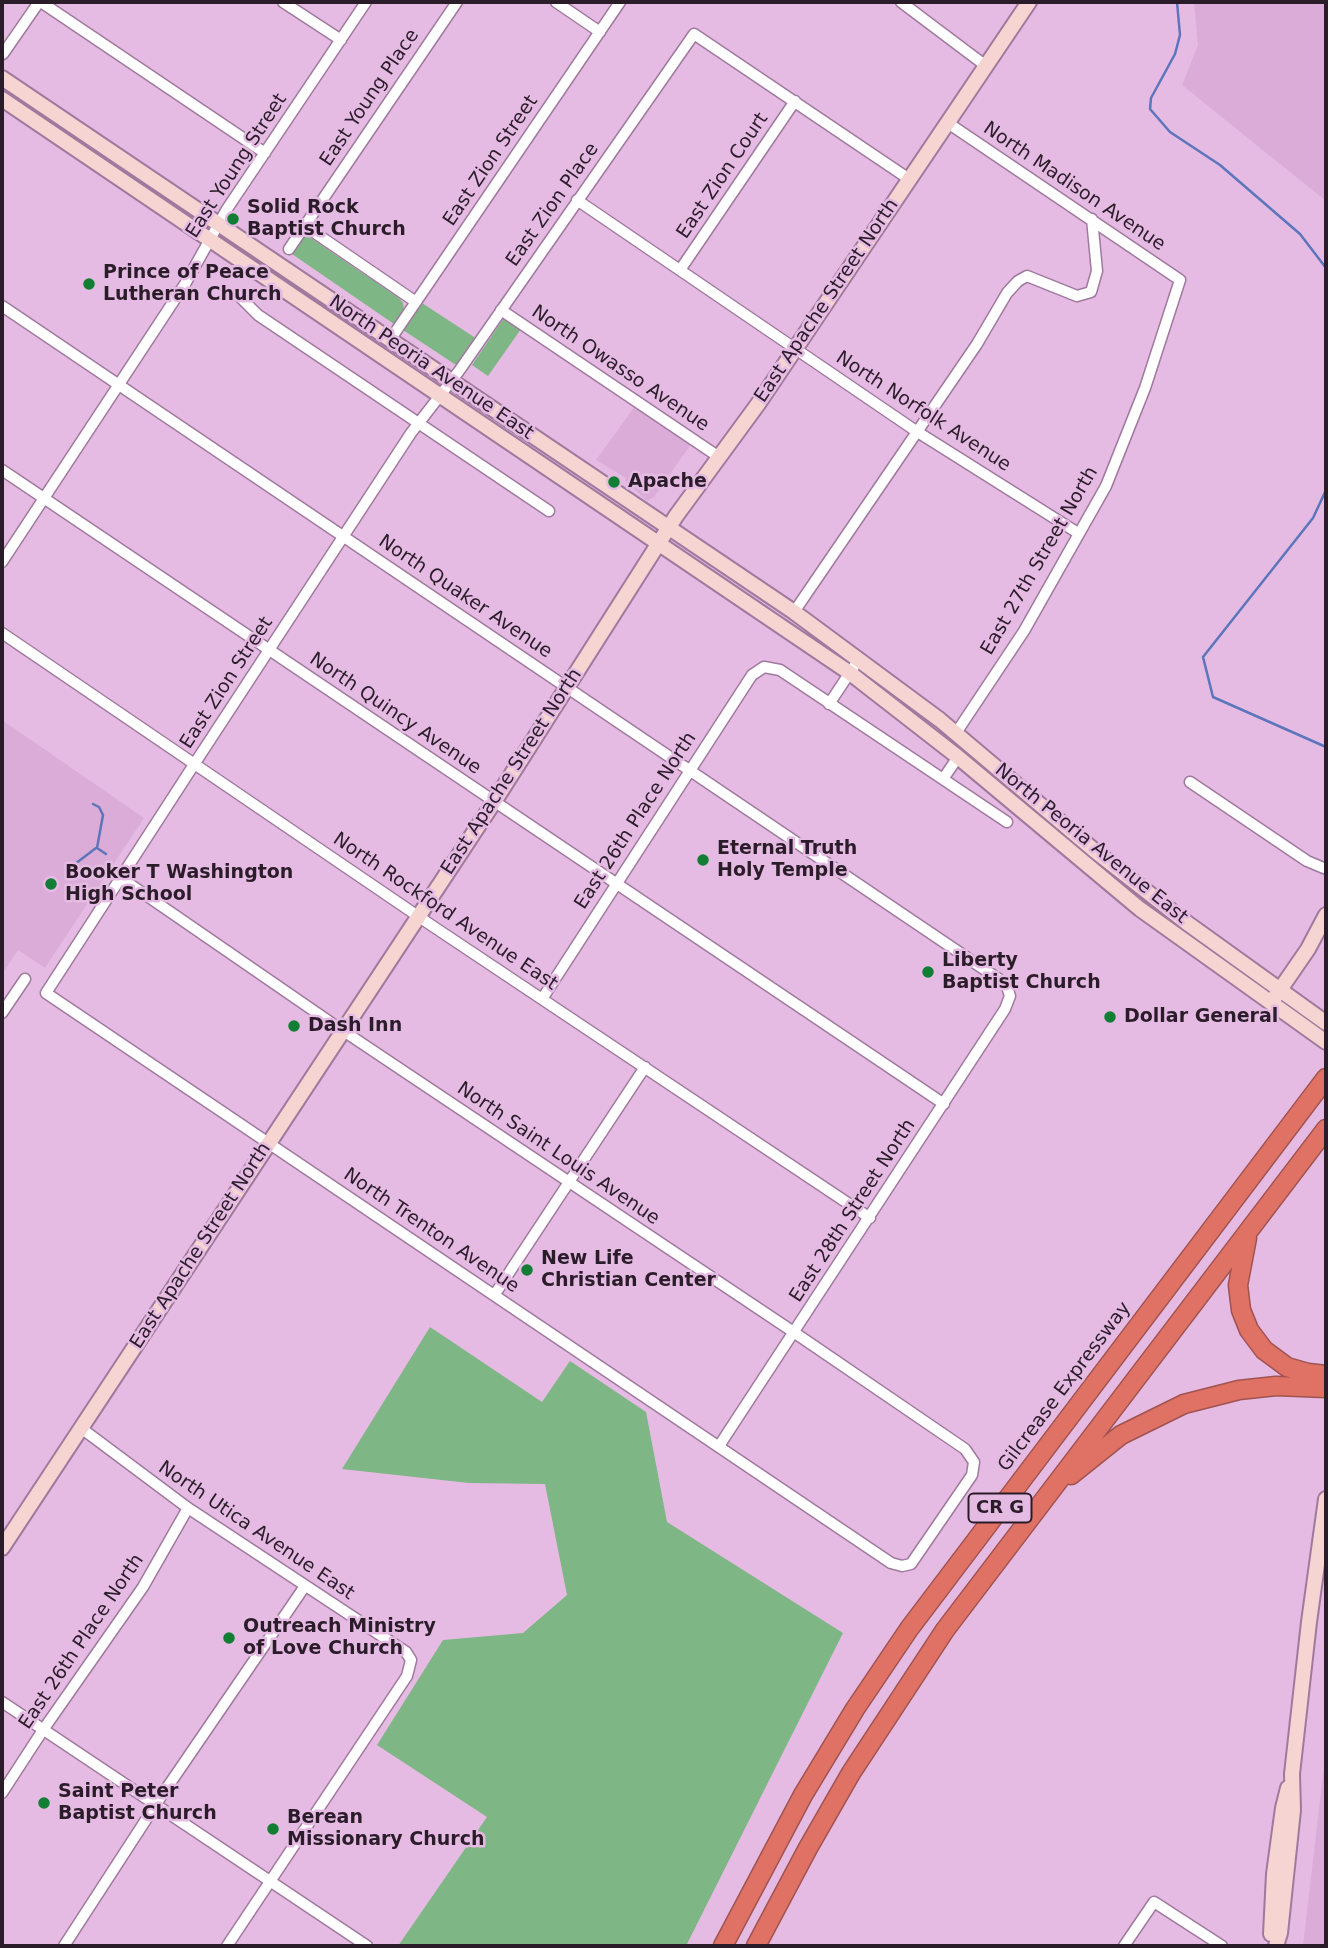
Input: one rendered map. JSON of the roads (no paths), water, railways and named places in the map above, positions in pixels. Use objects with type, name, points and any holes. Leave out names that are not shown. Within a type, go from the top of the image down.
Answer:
[{"type":"highway","name":"Gilcrease Expressway","points":[[723,1946],[803,1795],[855,1709],[909,1629],[1326,1078]]},
{"type":"highway","name":"CR G","points":[[756,1946],[808,1848],[881,1725],[945,1630],[1326,1129]]},
{"type":"highway","points":[[1249,1229],[1239,1269],[1238,1285],[1241,1310],[1249,1330],[1264,1350],[1287,1367],[1295,1371],[1326,1375]]},
{"type":"highway","points":[[1044,1498],[1121,1435],[1184,1404],[1239,1390],[1276,1386],[1326,1388]]},
{"type":"main road","name":"East Apache Street North","points":[[2,1548],[494,802],[687,499],[796,349],[1029,2]]},
{"type":"main road","name":"North Peoria Avenue East","points":[[2,78],[794,612],[956,733],[1095,851],[1187,923],[1326,1023]]},
{"type":"main road","name":"North Peoria Avenue East","points":[[2,99],[850,673],[958,757],[1140,909],[1326,1042]]},
{"type":"main road","points":[[1270,1004],[1308,949],[1326,915]]},
{"type":"main road","points":[[1274,1946],[1271,1898],[1283,1808],[1292,1774],[1326,1499]]},
{"type":"street","points":[[3,54],[40,2],[265,153]]},
{"type":"street","points":[[284,2],[341,40]]},
{"type":"street","name":"East Young Street","points":[[2,562],[185,284],[218,224],[366,2]]},
{"type":"street","name":"East Young Place","points":[[289,249],[457,2]]},
{"type":"street","points":[[556,2],[600,32]]},
{"type":"street","name":"East Zion Street","points":[[390,340],[620,2]]},
{"type":"street","points":[[901,2],[986,66]]},
{"type":"street","name":"East Zion Place","points":[[441,395],[694,34],[796,101]]},
{"type":"street","points":[[796,101],[909,179]]},
{"type":"street","name":"East Zion Court","points":[[680,270],[796,101]]},
{"type":"street","name":"North Madison Avenue","points":[[948,123],[1180,280]]},
{"type":"street","name":"North Norfolk Avenue","points":[[576,200],[916,431],[1078,533]]},
{"type":"street","points":[[794,612],[976,344],[1007,293],[1018,281],[1027,276],[1077,296],[1091,292],[1097,271],[1092,219]]},
{"type":"street","points":[[305,226],[416,302]]},
{"type":"street","name":"East 27th Street North","points":[[956,733],[1024,631],[1111,474],[1145,388],[1180,280]]},
{"type":"street","points":[[240,297],[258,315],[549,511]]},
{"type":"street","name":"North Quaker Avenue","points":[[2,306],[689,771],[999,977],[1010,992]]},
{"type":"street","name":"North Owasso Avenue","points":[[501,310],[719,457]]},
{"type":"street","name":"East Zion Street","points":[[47,993],[344,536],[419,423],[441,395]]},
{"type":"street","name":"North Quincy Avenue","points":[[2,470],[944,1104]]},
{"type":"street","name":"North Rockford Avenue East","points":[[2,633],[870,1218]]},
{"type":"street","points":[[829,704],[859,659]]},
{"type":"street","name":"North Peoria Avenue East","points":[[764,667],[776,668],[1007,822]]},
{"type":"street","name":"East 26th Place North","points":[[542,999],[752,675],[764,667]]},
{"type":"street","points":[[943,779],[958,757]]},
{"type":"street","points":[[1190,782],[1307,861],[1326,869]]},
{"type":"street","name":"North Saint Louis Avenue","points":[[121,878],[342,1031],[965,1449],[974,1462],[972,1475],[916,1558],[902,1566]]},
{"type":"street","points":[[2,1013],[25,979]]},
{"type":"street","name":"East 28th Street North","points":[[719,1446],[1005,1009],[1010,992]]},
{"type":"street","name":"North Trenton Avenue","points":[[47,993],[891,1563],[902,1566]]},
{"type":"street","points":[[495,1294],[645,1067]]},
{"type":"street","name":"North Utica Avenue East","points":[[81,1428],[188,1508],[406,1652],[411,1660],[407,1676],[271,1882]]},
{"type":"street","name":"East 26th Place North","points":[[2,1793],[143,1587],[188,1508]]},
{"type":"street","points":[[64,1946],[305,1586]]},
{"type":"street","points":[[2,1702],[367,1946]]},
{"type":"street","points":[[227,1946],[271,1882]]},
{"type":"street","points":[[1124,1946],[1154,1902],[1222,1946]]},
{"type":"waterway","points":[[1177,2],[1180,35],[1175,54],[1151,98],[1150,109],[1170,132],[1220,165],[1300,234],[1326,268]]},
{"type":"waterway","points":[[1326,490],[1313,518],[1203,657],[1213,697],[1326,747]]},
{"type":"waterway","points":[[93,804],[99,807],[103,815],[97,848],[106,854]]},
{"type":"waterway","points":[[71,867],[96,848]]},
{"type":"place","name":"Solid Rock Baptist Church","points":[[233,219]]},
{"type":"place","name":"Prince of Peace Lutheran Church","points":[[89,284]]},
{"type":"place","name":"Apache","points":[[614,482]]},
{"type":"place","name":"Eternal Truth Holy Temple","points":[[703,860]]},
{"type":"place","name":"Booker T Washington High School","points":[[51,884]]},
{"type":"place","name":"Liberty Baptist Church","points":[[928,972]]},
{"type":"place","name":"Dollar General","points":[[1110,1017]]},
{"type":"place","name":"Dash Inn","points":[[294,1026]]},
{"type":"place","name":"New Life Christian Center","points":[[527,1270]]},
{"type":"place","name":"Outreach Ministry of Love Church","points":[[229,1638]]},
{"type":"place","name":"Saint Peter Baptist Church","points":[[44,1803]]},
{"type":"place","name":"Berean Missionary Church","points":[[273,1829]]}]
